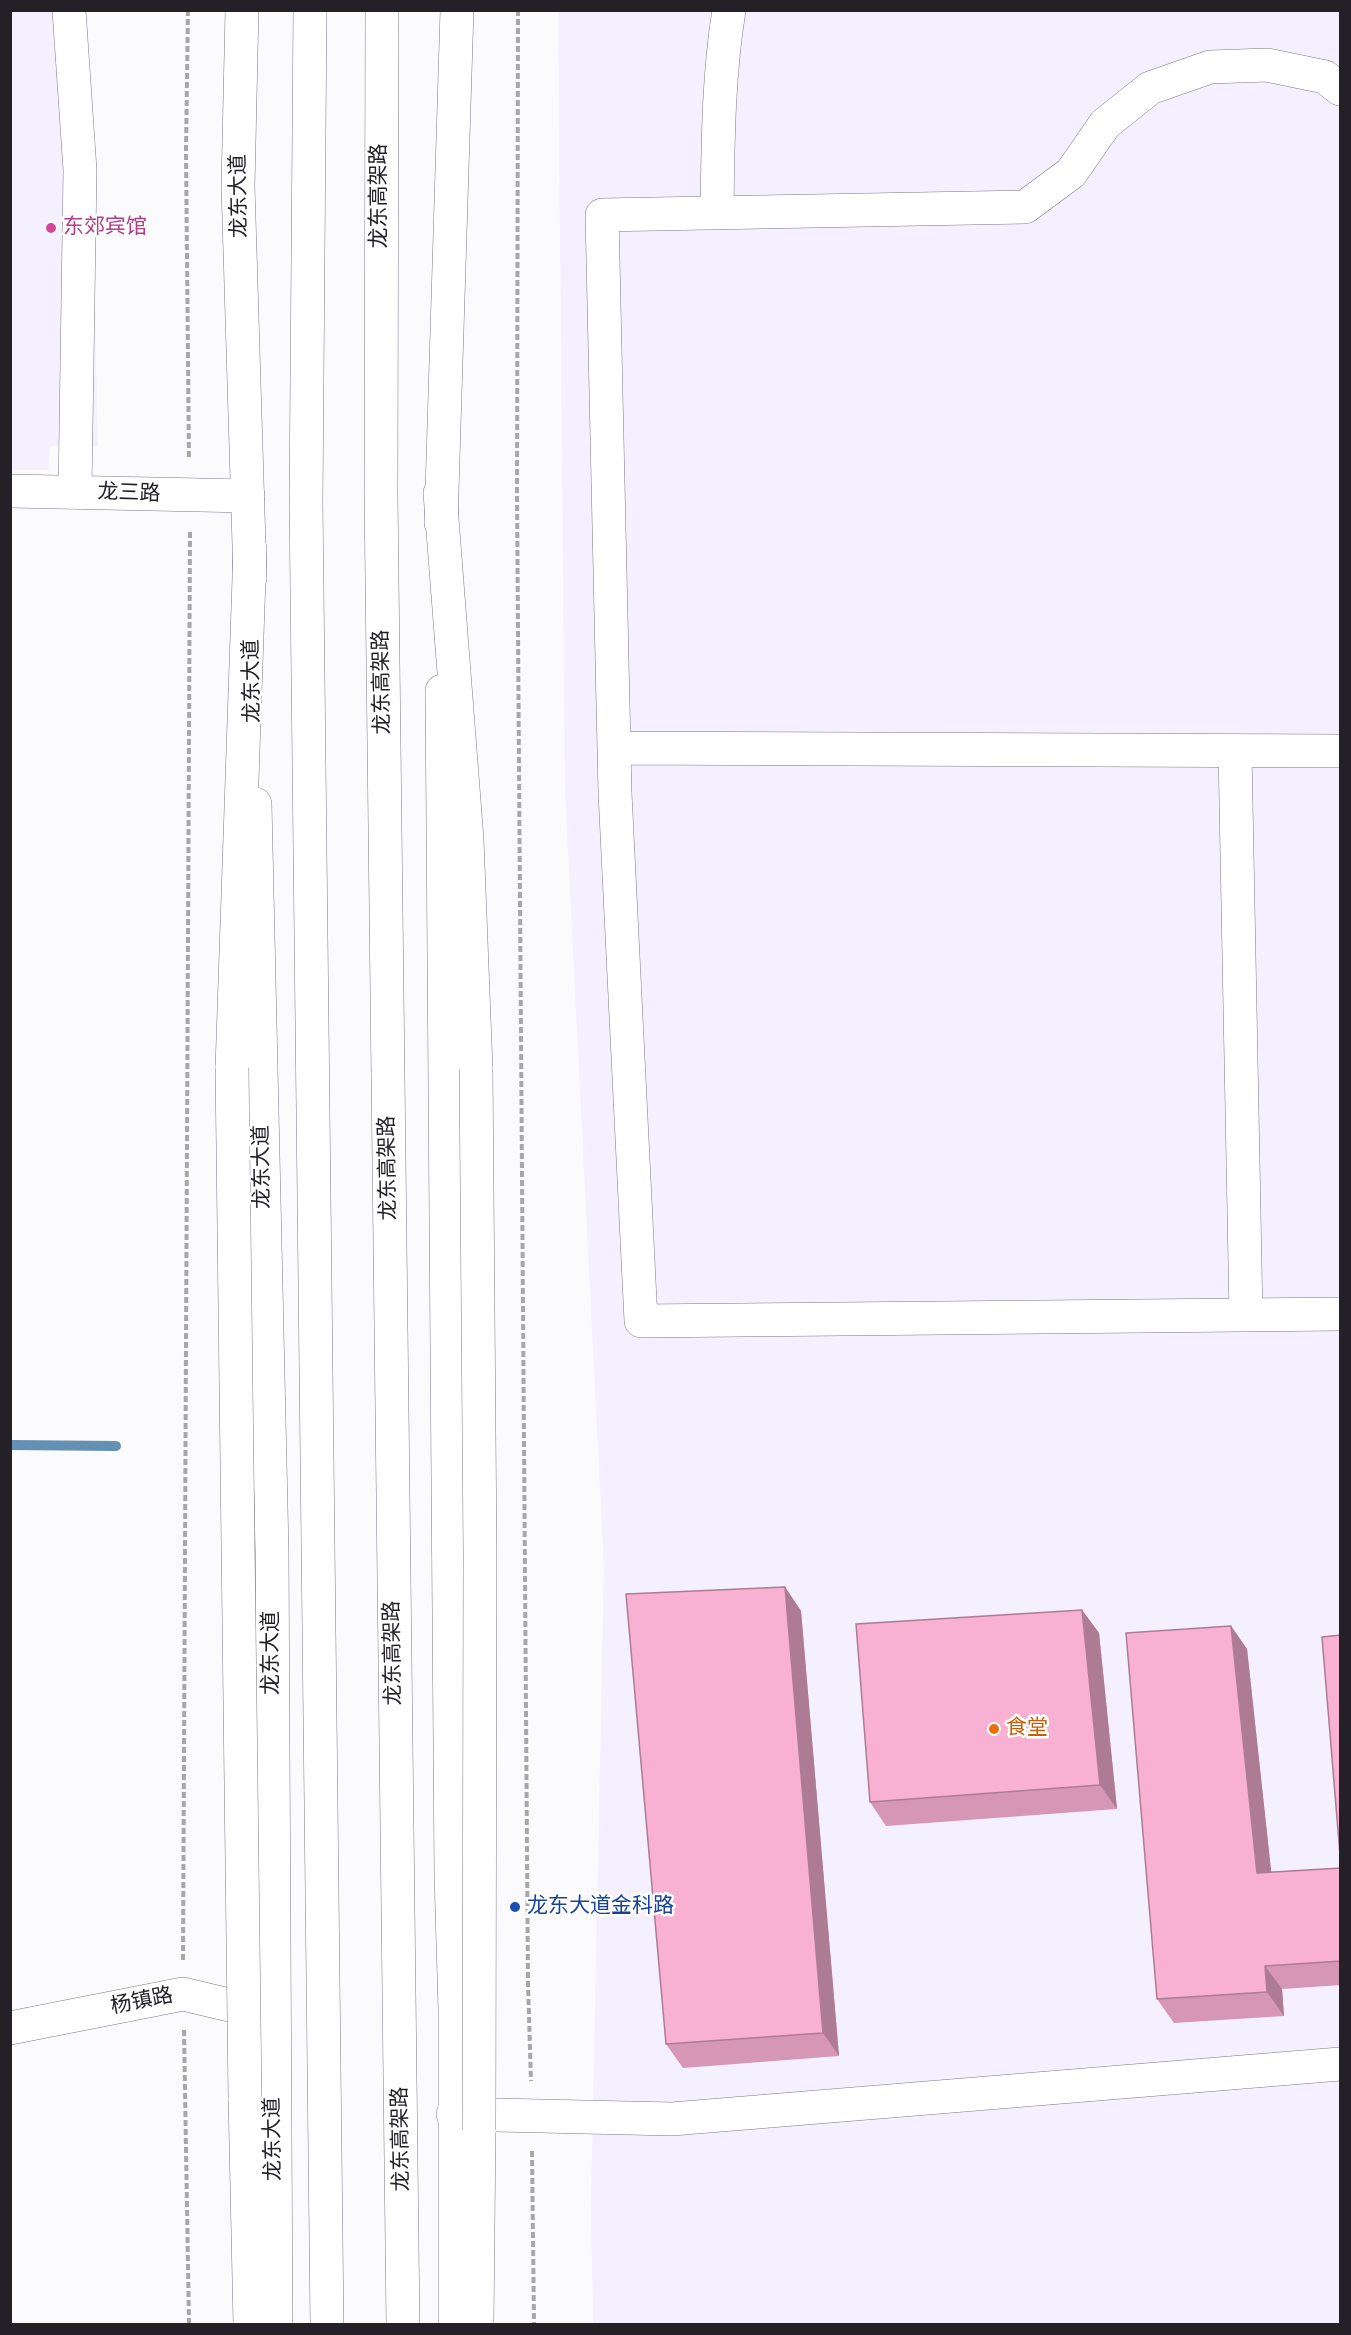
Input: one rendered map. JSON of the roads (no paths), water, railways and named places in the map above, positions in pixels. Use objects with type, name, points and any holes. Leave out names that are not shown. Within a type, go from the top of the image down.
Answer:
[{"type":"main road","points":[[69,10],[80,171],[75,492]]},
{"type":"main road","name":"龙东大道","points":[[242,10],[238,186],[250,549],[271,1539],[276,2325]]},
{"type":"main road","points":[[310,10],[306,502],[327,2325]]},
{"type":"main road","name":"龙东高架路","points":[[382,10],[381,494],[403,2325]]},
{"type":"main road","points":[[455,2325],[453,2114],[455,2010],[451,1864],[440,493],[457,10]]},
{"type":"main road","points":[[717,213],[718,113],[723,47],[729,10]]},
{"type":"main road","points":[[1341,88],[1324,77],[1267,65],[1210,67],[1150,88],[1105,124],[1071,172],[1025,207],[602,215],[614,748],[641,1321],[1341,1314]]},
{"type":"main road","name":"龙三路","points":[[10,491],[248,496]]},
{"type":"main road","points":[[440,493],[467,838],[476,1069],[480,1553],[477,2325]]},
{"type":"main road","points":[[250,549],[232,1068],[250,2325]]},
{"type":"main road","points":[[614,748],[1341,751]]},
{"type":"main road","points":[[1235,751],[1246,1315]]},
{"type":"main road","name":"杨镇路","points":[[10,2028],[183,1994],[273,2015]]},
{"type":"main road","points":[[453,2114],[532,2114],[672,2120],[1341,2064]]},
{"type":"waterway","points":[[10,1445],[116,1446]]},
{"type":"place","name":"东郊宾馆","points":[[51,228]]},
{"type":"place","name":"食堂","points":[[994,1729]]},
{"type":"place","name":"龙东大道金科路","points":[[515,1907]]}]
